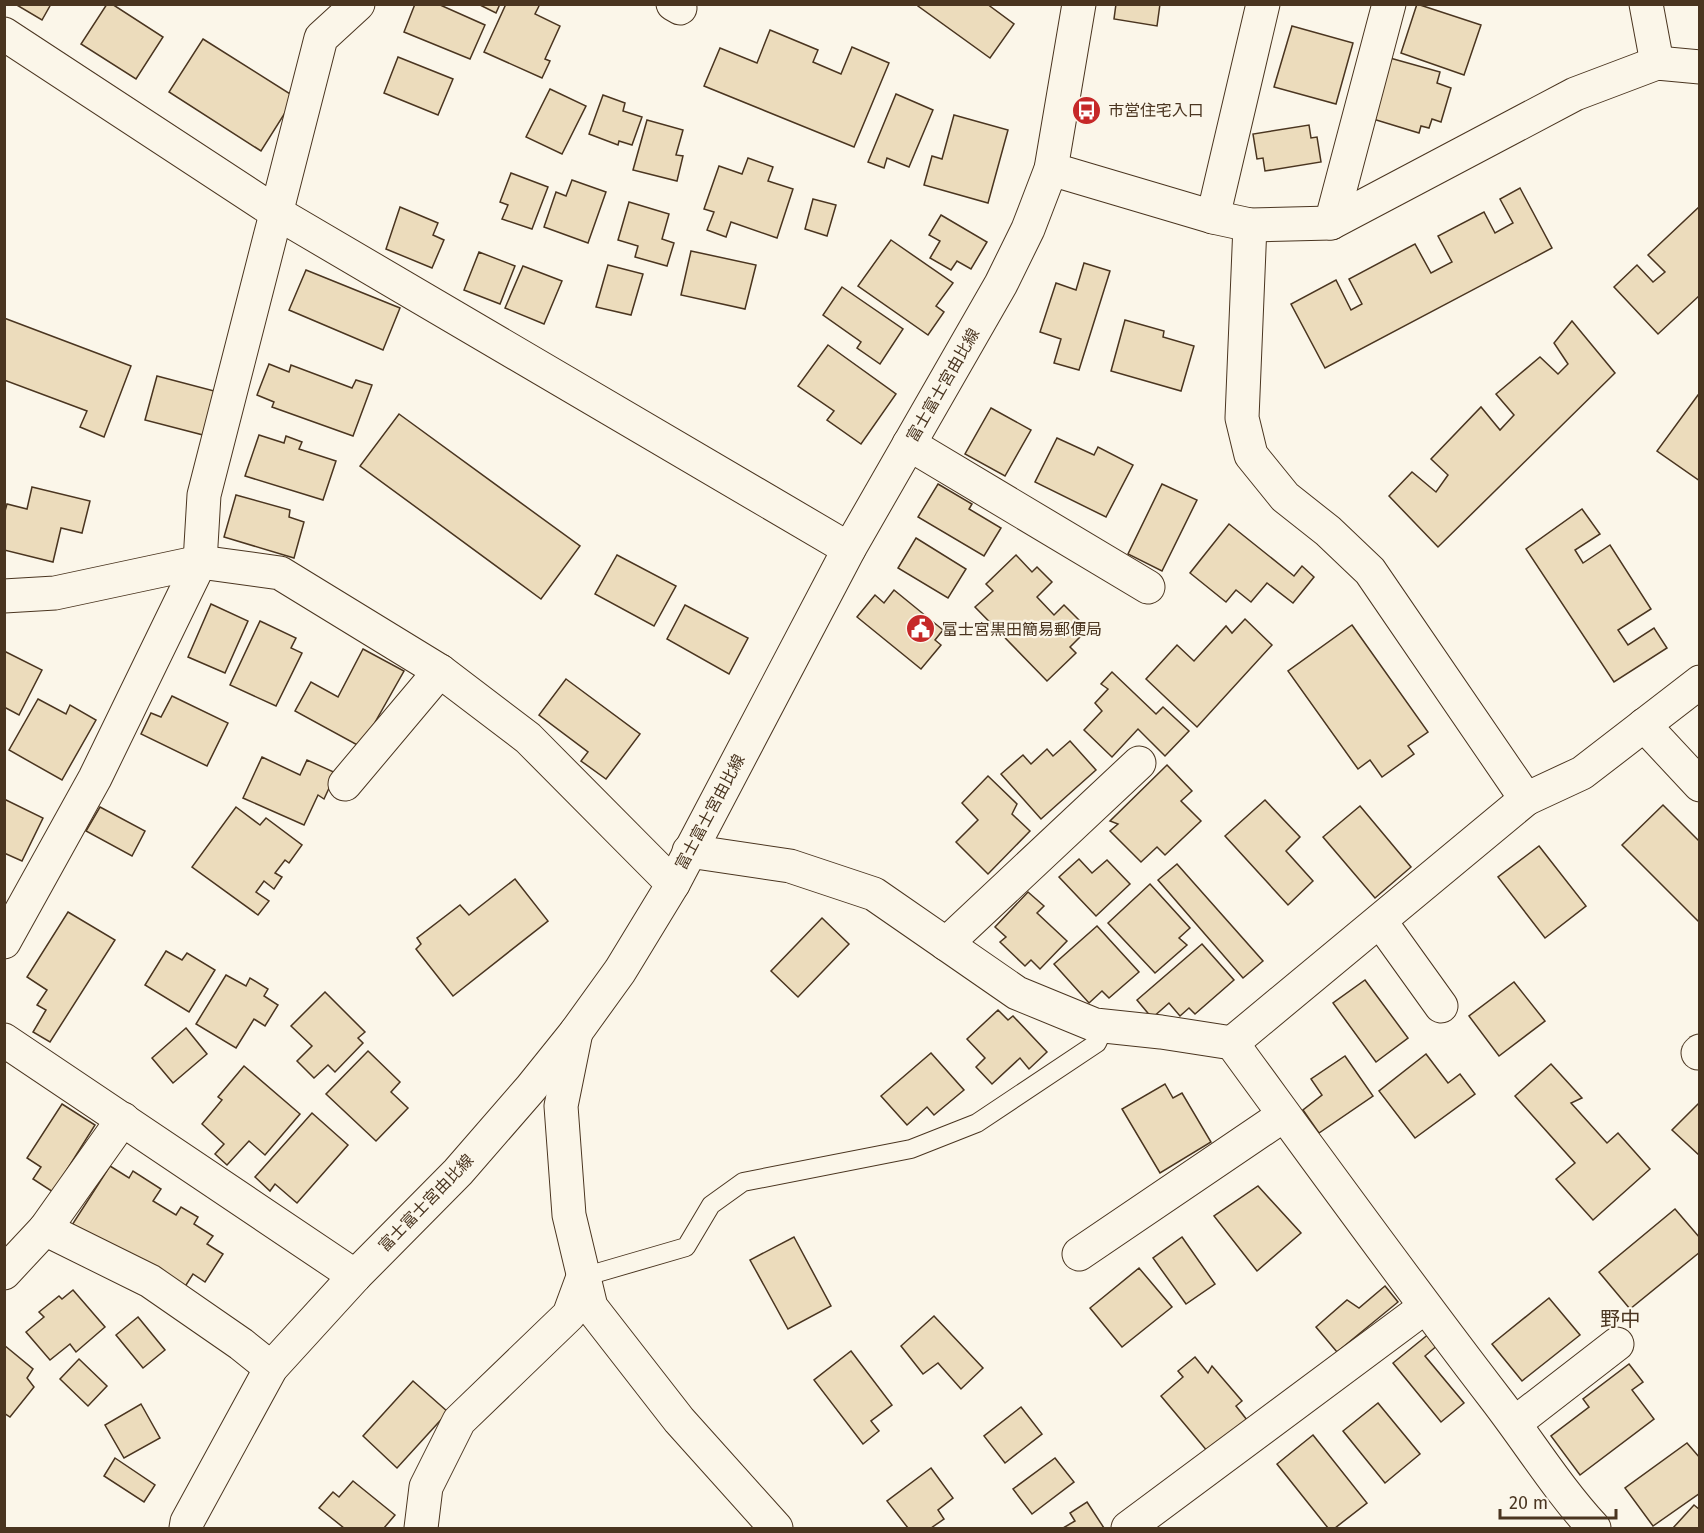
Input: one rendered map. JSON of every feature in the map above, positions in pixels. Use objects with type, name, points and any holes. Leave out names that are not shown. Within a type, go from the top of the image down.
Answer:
[{"type":"street","name":"富士富士宮由比線","points":[[186,1528],[187,1522],[271,1368],[355,1275],[458,1172],[531,1088],[576,1032],[620,971],[673,884],[849,549],[1001,284],[1028,229],[1051,170],[1079,4]]},
{"type":"street","points":[[1213,217],[1263,4]]},
{"type":"street","points":[[1331,223],[1389,4]]},
{"type":"street","points":[[1646,4],[1657,63]]},
{"type":"street","points":[[4,942],[95,778],[200,562],[204,495],[321,38],[356,5]]},
{"type":"street","points":[[4,34],[277,213],[849,549]]},
{"type":"street","points":[[1051,170],[1213,217],[1250,225],[1331,223],[1575,94],[1657,63],[1700,67]]},
{"type":"street","points":[[1250,225],[1242,418],[1251,455],[1285,497],[1328,531],[1370,571],[1526,799]]},
{"type":"street","points":[[909,444],[1148,587]]},
{"type":"street","points":[[4,596],[55,593],[200,562],[280,573],[440,671],[528,738],[673,884]]},
{"type":"street","points":[[345,784],[440,671]]},
{"type":"street","points":[[1232,1043],[1526,799],[1582,773],[1700,682]]},
{"type":"street","points":[[1644,725],[1700,784]]},
{"type":"street","points":[[946,944],[1139,763]]},
{"type":"street","points":[[689,851],[790,866],[874,894],[1017,993],[1095,1025],[1232,1043],[1425,1307],[1515,1423],[1569,1501],[1594,1528]]},
{"type":"street","points":[[1380,921],[1442,1006]]},
{"type":"street","points":[[576,1032],[561,1107],[569,1215],[591,1307],[679,1420],[776,1528]]},
{"type":"street","points":[[4,1040],[355,1275]]},
{"type":"street","points":[[1079,1254],[1284,1114]]},
{"type":"street","points":[[4,1273],[45,1229],[123,1119]]},
{"type":"street","points":[[45,1229],[150,1281],[241,1344],[271,1368]]},
{"type":"street","points":[[421,1528],[426,1487],[459,1421],[569,1315],[583,1276]]},
{"type":"street","points":[[1128,1528],[1425,1307]]},
{"type":"street","points":[[1515,1423],[1617,1344]]},
{"type":"lane","points":[[583,1276],[686,1247],[711,1205],[743,1182],[911,1149],[977,1123],[1097,1043],[1105,1026]]},
{"type":"building","points":[[15,4],[51,4],[42,20]]},
{"type":"building","points":[[107,4],[112,4],[163,37],[136,79],[81,44]]},
{"type":"building","points":[[415,4],[438,4],[485,25],[470,59],[404,32]]},
{"type":"building","points":[[478,4],[500,4],[496,13]]},
{"type":"building","points":[[506,4],[537,4],[539,6],[535,14],[560,26],[545,59],[550,61],[542,78],[484,52]]},
{"type":"building","points":[[919,4],[987,4],[1014,24],[990,58],[918,6]]},
{"type":"building","points":[[1116,4],[1160,4],[1157,26],[1114,19]]},
{"type":"building","points":[[1417,4],[1481,25],[1464,75],[1401,53]]},
{"type":"building","points":[[1292,26],[1353,43],[1336,104],[1274,87]]},
{"type":"building","points":[[770,30],[818,50],[813,62],[841,74],[852,47],[889,63],[854,147],[704,86],[720,48],[757,63]]},
{"type":"building","points":[[203,39],[295,97],[261,151],[169,92]]},
{"type":"building","points":[[398,57],[453,79],[438,115],[384,93]]},
{"type":"building","points":[[1390,58],[1440,72],[1437,83],[1451,88],[1441,122],[1432,119],[1429,128],[1421,126],[1419,133],[1373,119]]},
{"type":"building","points":[[550,89],[586,106],[562,154],[526,137]]},
{"type":"building","points":[[896,94],[933,110],[909,167],[887,158],[884,168],[868,162]]},
{"type":"building","points":[[603,95],[625,103],[623,111],[642,117],[632,145],[619,141],[618,145],[589,134]]},
{"type":"building","points":[[954,115],[1008,130],[988,203],[924,185],[932,156],[942,159]]},
{"type":"building","points":[[647,120],[683,130],[676,155],[683,156],[677,181],[633,170]]},
{"type":"building","points":[[1309,125],[1311,138],[1317,137],[1321,162],[1265,171],[1263,158],[1257,159],[1253,134]]},
{"type":"building","points":[[748,158],[773,167],[768,181],[793,189],[777,238],[731,222],[726,237],[707,230],[714,212],[704,209],[719,166],[742,174]]},
{"type":"building","points":[[511,173],[548,187],[532,229],[502,219],[508,205],[500,202]]},
{"type":"building","points":[[572,180],[606,192],[588,243],[544,227],[556,192],[566,196]]},
{"type":"building","points":[[1520,188],[1552,248],[1325,368],[1291,304],[1336,280],[1351,310],[1362,304],[1349,279],[1415,244],[1431,273],[1452,262],[1438,236],[1484,212],[1495,233],[1513,223],[1500,199]]},
{"type":"building","points":[[813,199],[836,205],[827,236],[805,229]]},
{"type":"building","points":[[629,202],[669,214],[662,239],[674,243],[667,266],[635,257],[638,246],[618,240]]},
{"type":"building","points":[[1700,206],[1700,295],[1658,334],[1614,287],[1637,265],[1653,282],[1665,272],[1648,255]]},
{"type":"building","points":[[400,207],[438,223],[433,235],[444,240],[432,268],[386,249]]},
{"type":"building","points":[[941,215],[987,242],[971,269],[957,261],[951,270],[930,258],[940,241],[929,235]]},
{"type":"building","points":[[891,240],[953,283],[936,306],[944,312],[928,335],[858,286]]},
{"type":"building","points":[[691,251],[756,265],[745,309],[681,295]]},
{"type":"building","points":[[479,252],[515,266],[500,304],[464,290]]},
{"type":"building","points":[[1084,263],[1110,271],[1079,370],[1054,363],[1061,339],[1040,332],[1056,283],[1076,290]]},
{"type":"building","points":[[608,265],[643,274],[631,315],[596,307]]},
{"type":"building","points":[[523,266],[562,281],[544,324],[505,308]]},
{"type":"building","points":[[306,270],[400,308],[383,350],[289,310]]},
{"type":"building","points":[[842,287],[903,329],[880,364],[857,348],[861,342],[823,315]]},
{"type":"building","points":[[4,318],[131,366],[104,437],[80,427],[87,411],[4,380]]},
{"type":"building","points":[[1125,320],[1164,331],[1163,337],[1194,346],[1181,391],[1111,371]]},
{"type":"building","points":[[1572,321],[1615,373],[1438,547],[1389,496],[1412,472],[1436,492],[1448,475],[1431,459],[1481,407],[1500,430],[1514,415],[1496,394],[1540,357],[1558,374],[1568,364],[1554,343]]},
{"type":"building","points":[[828,345],[896,394],[861,444],[827,420],[834,411],[798,386]]},
{"type":"building","points":[[269,364],[289,372],[291,365],[352,388],[356,380],[372,385],[353,436],[272,407],[274,402],[257,395]]},
{"type":"building","points":[[157,376],[218,392],[207,436],[145,420]]},
{"type":"building","points":[[1698,395],[1700,396],[1700,481],[1657,451]]},
{"type":"building","points":[[991,408],[1031,430],[1005,476],[965,454]]},
{"type":"building","points":[[399,414],[580,546],[541,599],[360,466]]},
{"type":"building","points":[[259,435],[284,443],[286,436],[302,442],[299,449],[336,461],[323,500],[245,476]]},
{"type":"building","points":[[1057,438],[1094,455],[1098,447],[1133,465],[1106,517],[1035,482]]},
{"type":"building","points":[[938,484],[972,504],[969,509],[1001,528],[984,556],[918,517]]},
{"type":"building","points":[[1162,484],[1197,500],[1162,571],[1128,554]]},
{"type":"building","points":[[32,487],[90,501],[82,533],[61,528],[53,562],[4,550],[4,515],[7,504],[27,509]]},
{"type":"building","points":[[236,495],[290,510],[289,517],[304,522],[294,558],[224,537]]},
{"type":"building","points":[[1582,509],[1600,534],[1575,550],[1583,563],[1610,545],[1651,609],[1618,630],[1628,645],[1654,628],[1667,648],[1614,682],[1526,549]]},
{"type":"building","points":[[1229,524],[1294,576],[1302,566],[1314,577],[1293,603],[1267,583],[1251,602],[1236,590],[1226,602],[1190,573]]},
{"type":"building","points":[[916,538],[966,569],[948,598],[898,568]]},
{"type":"building","points":[[617,555],[676,586],[654,626],[595,594]]},
{"type":"building","points":[[1016,555],[1032,572],[1037,567],[1052,582],[1037,597],[1054,615],[1064,605],[1088,629],[1070,647],[1076,653],[1047,681],[975,607],[993,591],[986,584]]},
{"type":"building","points":[[894,590],[943,630],[935,640],[941,645],[921,669],[857,617],[875,595],[884,603]]},
{"type":"building","points":[[211,604],[248,621],[225,673],[188,657]]},
{"type":"building","points":[[685,605],[748,638],[729,674],[667,639]]},
{"type":"building","points":[[1245,619],[1272,645],[1197,727],[1146,679],[1177,645],[1194,661],[1226,626],[1232,633]]},
{"type":"building","points":[[260,621],[296,638],[291,648],[302,653],[276,706],[230,685]]},
{"type":"building","points":[[1352,625],[1428,732],[1408,746],[1414,754],[1382,777],[1370,760],[1358,769],[1288,671]]},
{"type":"building","points":[[363,649],[404,671],[361,747],[295,711],[311,682],[338,697]]},
{"type":"building","points":[[4,651],[42,670],[19,715],[4,707]]},
{"type":"building","points":[[1112,672],[1156,714],[1163,707],[1189,731],[1165,756],[1138,729],[1112,757],[1084,730],[1102,711],[1095,703],[1108,689],[1101,684]]},
{"type":"building","points":[[566,679],[640,734],[606,779],[581,761],[588,752],[539,715]]},
{"type":"building","points":[[172,696],[228,723],[207,766],[141,734],[151,713],[161,717]]},
{"type":"building","points":[[38,699],[66,714],[70,705],[96,720],[62,780],[9,750]]},
{"type":"building","points":[[1070,741],[1096,770],[1041,819],[1001,774],[1023,755],[1031,764],[1047,749],[1053,756]]},
{"type":"building","points":[[262,757],[300,775],[307,760],[336,773],[324,799],[318,795],[304,825],[243,798]]},
{"type":"building","points":[[1167,765],[1192,791],[1181,801],[1201,821],[1165,855],[1157,847],[1141,862],[1110,831],[1118,824],[1110,821]]},
{"type":"building","points":[[988,776],[1017,804],[1012,814],[1030,831],[988,874],[956,842],[978,820],[962,803]]},
{"type":"building","points":[[4,799],[43,818],[22,861],[4,853]]},
{"type":"building","points":[[1265,800],[1300,837],[1286,851],[1313,881],[1288,905],[1225,836]]},
{"type":"building","points":[[1663,805],[1700,842],[1700,923],[1622,845]]},
{"type":"building","points":[[1360,806],[1411,867],[1375,898],[1323,837]]},
{"type":"building","points":[[100,807],[145,831],[132,856],[86,831]]},
{"type":"building","points":[[236,807],[260,825],[266,818],[302,845],[289,863],[285,860],[275,873],[282,877],[274,889],[264,881],[256,892],[269,901],[258,915],[192,867]]},
{"type":"building","points":[[1539,846],[1586,906],[1545,938],[1498,877]]},
{"type":"building","points":[[1079,859],[1092,873],[1107,860],[1130,884],[1096,916],[1059,877]]},
{"type":"building","points":[[1177,864],[1263,961],[1243,978],[1158,880]]},
{"type":"building","points":[[515,879],[548,921],[453,996],[416,949],[421,944],[417,938],[460,905],[469,915]]},
{"type":"building","points":[[1150,884],[1190,928],[1179,938],[1187,945],[1155,973],[1108,923]]},
{"type":"building","points":[[1028,892],[1044,906],[1037,913],[1067,941],[1040,969],[1031,960],[1025,966],[1000,942],[1006,937],[995,927]]},
{"type":"building","points":[[68,912],[115,940],[50,1042],[33,1032],[46,1010],[37,1005],[47,990],[27,977]]},
{"type":"building","points":[[822,918],[849,944],[798,997],[771,971]]},
{"type":"building","points":[[1097,926],[1139,972],[1109,998],[1102,991],[1089,1003],[1054,964]]},
{"type":"building","points":[[1202,944],[1234,980],[1195,1014],[1189,1008],[1180,1016],[1169,1003],[1152,1018],[1137,1000]]},
{"type":"building","points":[[166,951],[182,960],[187,953],[215,970],[189,1012],[145,985]]},
{"type":"building","points":[[226,975],[246,986],[250,978],[268,989],[264,996],[278,1005],[265,1026],[254,1019],[236,1048],[196,1024]]},
{"type":"building","points":[[1365,980],[1408,1038],[1376,1062],[1333,1003]]},
{"type":"building","points":[[1514,982],[1545,1021],[1499,1056],[1469,1016]]},
{"type":"building","points":[[325,992],[365,1032],[358,1038],[363,1043],[335,1072],[328,1065],[314,1078],[297,1061],[312,1046],[291,1026]]},
{"type":"building","points":[[998,1010],[1008,1020],[1013,1016],[1047,1052],[1029,1069],[1020,1058],[992,1084],[976,1067],[985,1058],[967,1039]]},
{"type":"building","points":[[186,1028],[207,1054],[173,1083],[152,1058]]},
{"type":"building","points":[[368,1051],[400,1082],[391,1092],[408,1108],[376,1141],[326,1094]]},
{"type":"building","points":[[931,1053],[964,1090],[934,1115],[927,1107],[907,1125],[881,1096]]},
{"type":"building","points":[[1426,1054],[1448,1083],[1460,1074],[1475,1094],[1415,1138],[1379,1091]]},
{"type":"building","points":[[1345,1056],[1373,1096],[1319,1133],[1303,1110],[1322,1095],[1311,1079]]},
{"type":"building","points":[[1551,1064],[1582,1098],[1571,1103],[1607,1143],[1618,1133],[1650,1169],[1593,1220],[1556,1179],[1575,1163],[1515,1096]]},
{"type":"building","points":[[244,1066],[300,1114],[265,1155],[249,1141],[227,1165],[215,1154],[224,1144],[202,1124],[222,1100],[218,1097]]},
{"type":"building","points":[[1165,1084],[1173,1098],[1182,1093],[1211,1142],[1160,1173],[1122,1109]]},
{"type":"building","points":[[1700,1102],[1700,1156],[1672,1130]]},
{"type":"building","points":[[62,1104],[95,1125],[53,1192],[33,1179],[41,1167],[27,1158]]},
{"type":"building","points":[[312,1113],[348,1145],[297,1203],[275,1184],[270,1191],[255,1177]]},
{"type":"building","points":[[110,1166],[129,1178],[133,1171],[161,1189],[153,1201],[176,1215],[181,1207],[198,1217],[194,1224],[213,1236],[207,1244],[223,1254],[205,1282],[193,1274],[181,1293],[72,1225]]},
{"type":"building","points":[[1258,1186],[1301,1233],[1257,1271],[1214,1216]]},
{"type":"building","points":[[1675,1209],[1700,1238],[1700,1252],[1630,1309],[1599,1272]]},
{"type":"building","points":[[794,1237],[831,1306],[788,1329],[750,1260]]},
{"type":"building","points":[[1182,1237],[1215,1284],[1186,1304],[1153,1258]]},
{"type":"building","points":[[1139,1268],[1172,1307],[1122,1347],[1090,1308]]},
{"type":"building","points":[[1385,1286],[1398,1302],[1337,1352],[1316,1327],[1347,1300],[1359,1308]]},
{"type":"building","points":[[73,1290],[105,1327],[76,1352],[70,1344],[50,1360],[26,1332],[44,1317],[39,1312],[59,1296],[62,1299]]},
{"type":"building","points":[[1549,1298],[1580,1335],[1522,1381],[1492,1344]]},
{"type":"building","points":[[934,1316],[983,1368],[961,1389],[938,1363],[923,1374],[901,1346]]},
{"type":"building","points":[[138,1317],[165,1350],[143,1368],[116,1335]]},
{"type":"building","points":[[1430,1333],[1439,1344],[1425,1356],[1464,1403],[1441,1422],[1393,1363]]},
{"type":"building","points":[[4,1345],[33,1369],[27,1378],[34,1387],[10,1417],[4,1413]]},
{"type":"building","points":[[851,1351],[892,1405],[871,1421],[879,1431],[863,1444],[814,1380]]},
{"type":"building","points":[[1195,1357],[1208,1373],[1212,1366],[1242,1401],[1236,1406],[1247,1420],[1208,1452],[1161,1396],[1183,1377],[1178,1371]]},
{"type":"building","points":[[79,1359],[107,1386],[88,1406],[60,1379]]},
{"type":"building","points":[[1629,1364],[1643,1382],[1632,1390],[1654,1419],[1580,1475],[1551,1436],[1589,1407],[1583,1399]]},
{"type":"building","points":[[413,1381],[448,1412],[397,1468],[363,1436]]},
{"type":"building","points":[[1378,1403],[1420,1454],[1385,1483],[1343,1431]]},
{"type":"building","points":[[141,1404],[160,1438],[124,1458],[105,1425]]},
{"type":"building","points":[[1021,1407],[1042,1434],[1005,1463],[984,1436]]},
{"type":"building","points":[[1313,1435],[1367,1503],[1335,1528],[1328,1528],[1277,1464]]},
{"type":"building","points":[[1687,1443],[1700,1458],[1700,1493],[1653,1526],[1625,1488]]},
{"type":"building","points":[[115,1458],[155,1485],[144,1502],[104,1476]]},
{"type":"building","points":[[1055,1458],[1074,1482],[1032,1514],[1013,1489]]},
{"type":"building","points":[[931,1468],[953,1498],[938,1510],[944,1519],[931,1528],[908,1528],[887,1501]]},
{"type":"building","points":[[353,1481],[395,1515],[384,1528],[344,1528],[319,1508],[333,1492],[339,1497]]},
{"type":"building","points":[[1087,1502],[1104,1528],[1063,1528],[1075,1521],[1070,1513]]},
{"type":"building","points":[[1694,1505],[1700,1510],[1700,1528],[1673,1528]]},
{"type":"place","name":"市営住宅入口","points":[[1087,110]]},
{"type":"place","name":"富士宮黒田簡易郵便局","points":[[921,629]]},
{"type":"district","name":"野中","points":[[1620,1319]]}]
